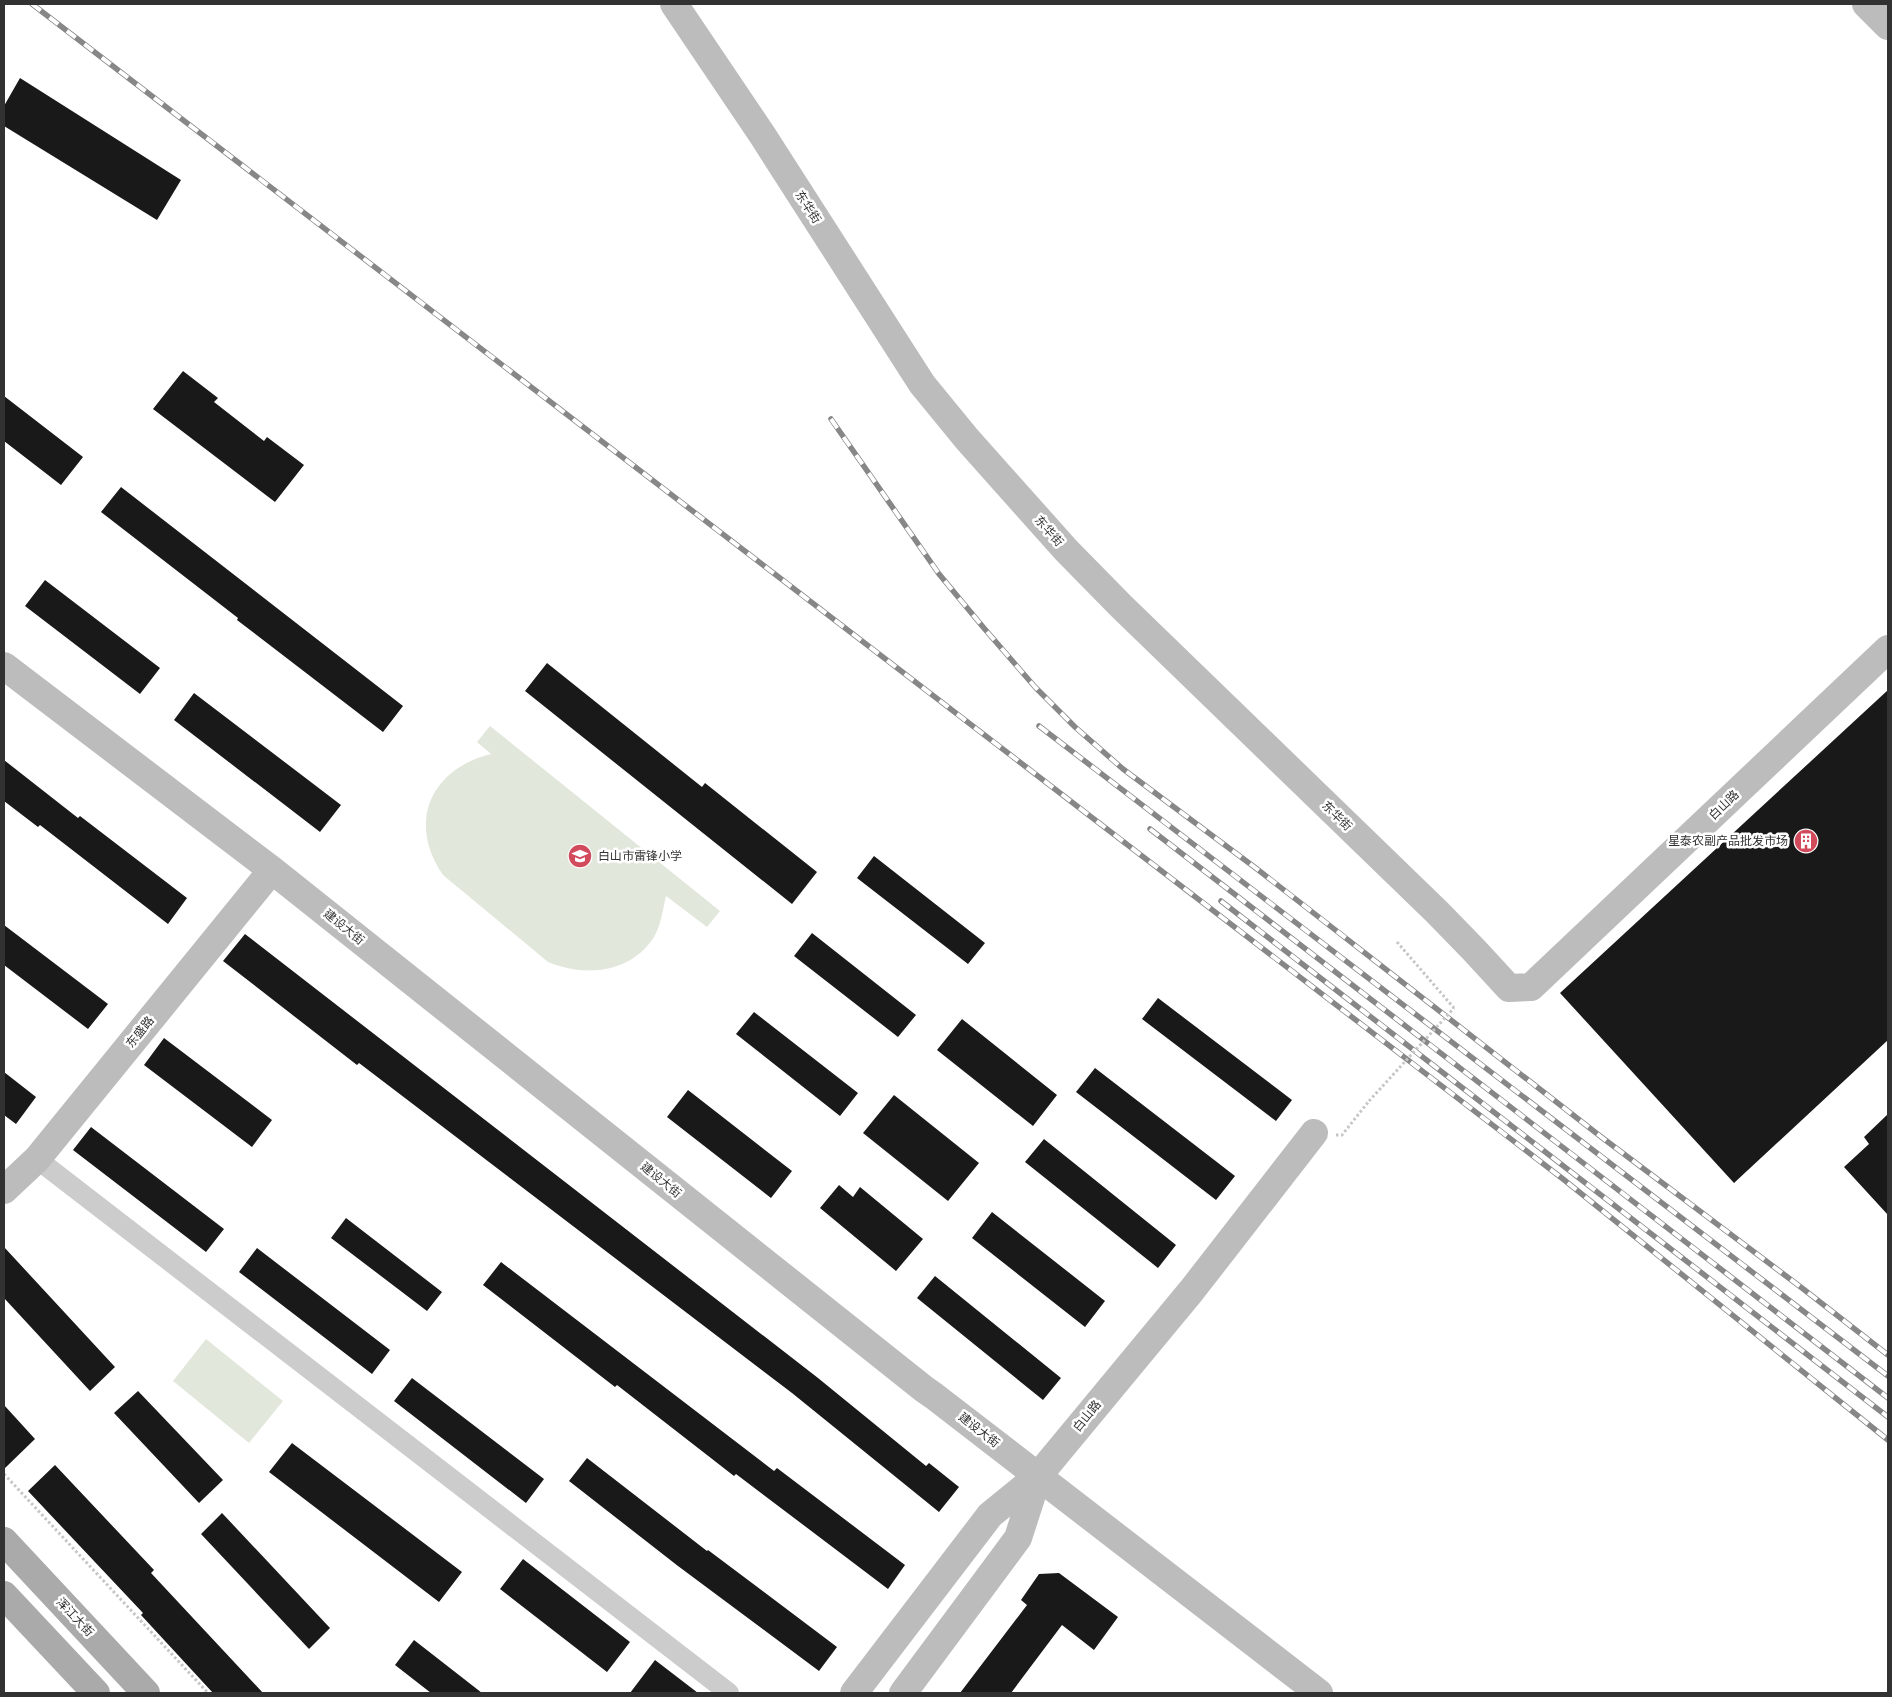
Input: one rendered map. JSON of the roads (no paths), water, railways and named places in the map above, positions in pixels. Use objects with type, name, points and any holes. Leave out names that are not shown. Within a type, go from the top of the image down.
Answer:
[{"type":"main road","name":"浑江大街","points":[[4,1541],[146,1693]]},
{"type":"main road","points":[[4,1594],[96,1693]]},
{"type":"street","name":"东华街","points":[[674,4],[763,136],[922,384],[967,439],[1066,550],[1121,606],[1437,912],[1509,988]]},
{"type":"street","points":[[1866,4],[1888,26]]},
{"type":"street","name":"白山路","points":[[1509,988],[1532,987],[1888,649]]},
{"type":"street","name":"建设大街","points":[[4,666],[272,870],[916,1383],[1319,1693]]},
{"type":"street","name":"东盛路","points":[[4,1190],[37,1159],[272,870]]},
{"type":"street","name":"白山路","points":[[854,1693],[990,1516],[1038,1476],[1192,1290],[1314,1133]]},
{"type":"street","points":[[37,1159],[729,1693]]},
{"type":"street","points":[[903,1693],[1018,1538],[1038,1476]]},
{"type":"railway","points":[[32,4],[1563,1179],[1888,1440]]},
{"type":"railway","points":[[831,419],[939,574],[1035,687],[1075,727],[1123,769],[1257,869],[1600,1136],[1888,1355]]},
{"type":"railway","points":[[1039,726],[1888,1376]]},
{"type":"railway","points":[[1150,829],[1888,1398]]},
{"type":"railway","points":[[1221,901],[1888,1417]]},
{"type":"place","name":"星泰农副产品批发市场","points":[[1806,841]]},
{"type":"place","name":"白山市雷锋小学","points":[[580,856]]}]
